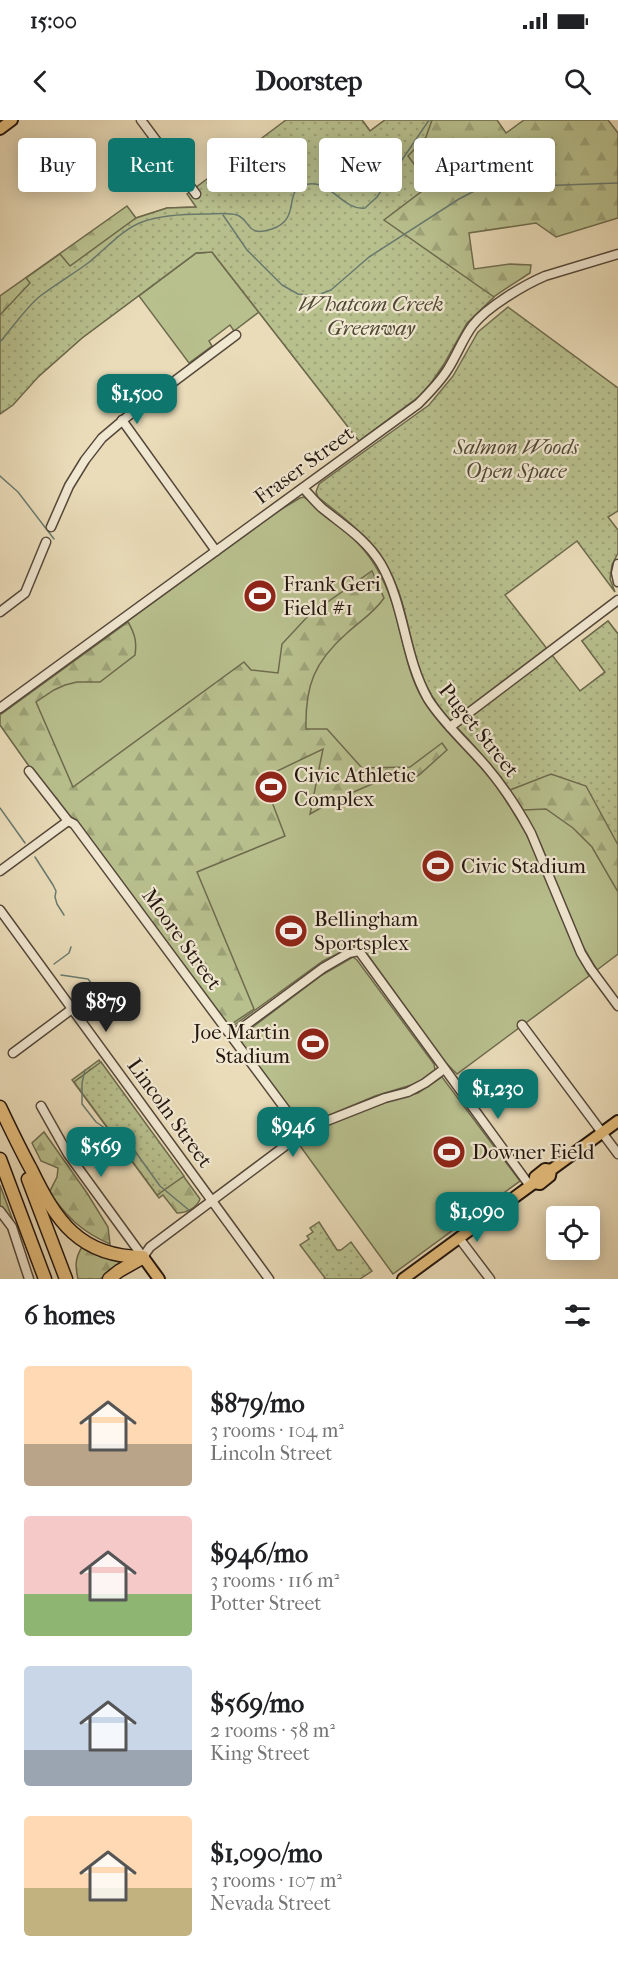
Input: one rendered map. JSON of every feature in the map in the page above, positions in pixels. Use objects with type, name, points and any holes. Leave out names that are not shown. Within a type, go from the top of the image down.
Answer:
[{"type":"highway","points":[[0,1108],[45,1200],[62,1223],[92,1246],[124,1257],[143,1257]]},
{"type":"highway","points":[[0,1108],[66,1279]]},
{"type":"highway","points":[[0,1159],[43,1279]]},
{"type":"highway","points":[[109,1279],[143,1257]]},
{"type":"main road","points":[[0,129],[12,120]]},
{"type":"main road","points":[[403,1279],[532,1185],[540,1173],[551,1170],[618,1121]]},
{"type":"main road","points":[[143,1257],[159,1279]]},
{"type":"street","points":[[141,120],[196,194]]},
{"type":"street","name":"Fraser Street","points":[[0,708],[303,488],[428,394],[447,372],[474,324],[491,309],[535,280],[618,254]]},
{"type":"street","points":[[51,527],[69,486],[102,438],[122,420],[236,336]]},
{"type":"street","points":[[122,420],[216,551]]},
{"type":"street","name":"Puget Street","points":[[303,488],[320,506],[360,537],[379,561],[393,593],[421,684],[433,706],[493,775],[522,818],[539,851],[581,953],[618,1006]]},
{"type":"street","points":[[0,612],[25,593],[46,542]]},
{"type":"street","points":[[618,564],[616,573],[618,582]]},
{"type":"street","points":[[450,727],[618,600]]},
{"type":"street","name":"Moore Street","points":[[29,771],[68,821],[74,824],[303,1133]]},
{"type":"street","points":[[0,870],[68,821]]},
{"type":"street","name":"Lincoln Street","points":[[0,910],[269,1279]]},
{"type":"street","points":[[231,1036],[323,968],[349,953],[359,951],[444,1069],[532,1185]]},
{"type":"street","points":[[13,1053],[72,1009]]},
{"type":"street","points":[[522,1025],[618,1154]]},
{"type":"street","points":[[41,1106],[68,1154],[143,1257],[150,1247],[309,1128],[374,1102],[408,1092],[444,1069]]},
{"type":"street","points":[[0,1211],[12,1227],[28,1279]]},
{"type":"street","points":[[459,1238],[490,1279]]},
{"type":"green space","name":"Whatcom Creek Greenway","points":[[286,120],[362,120],[370,131],[385,120],[497,120],[506,133],[524,120],[608,120],[618,133],[618,218],[556,237],[536,223],[469,233],[474,269],[510,264],[531,265],[530,273],[479,309],[461,331],[431,384],[406,407],[359,441],[212,252],[196,253],[82,338],[39,376],[0,388],[0,296],[127,206],[136,218],[167,208],[197,207],[212,192],[307,192],[307,138],[268,138]]},
{"type":"green space","name":"Whatcom Creek Greenway","points":[[286,120],[362,120],[370,131],[385,120],[432,120],[425,138],[414,138],[414,150],[408,156],[414,164],[414,192],[421,192],[384,220],[494,297],[467,323],[444,364],[421,395],[359,441],[212,252],[196,253],[82,338],[39,376],[13,405],[0,414],[0,315],[30,283],[26,278],[60,254],[70,266],[136,218],[167,208],[196,207],[187,194],[195,192],[195,188],[207,179],[207,192],[307,192],[307,138],[262,138]]},
{"type":"green space","points":[[212,252],[259,312],[234,331],[230,325],[209,341],[212,346],[189,363],[139,296],[196,253]]},
{"type":"green space","name":"Salmon Woods Open Space","points":[[508,307],[618,388],[618,511],[608,517],[618,530],[618,553],[612,565],[610,579],[615,592],[577,541],[505,595],[580,691],[605,672],[582,641],[608,621],[618,634],[618,845],[586,786],[551,774],[510,790],[435,701],[421,673],[396,584],[379,554],[358,531],[318,497],[316,492],[319,484],[429,405],[453,376],[478,332]]},
{"type":"green space","name":"Civic Athletic Complex","points":[[304,497],[349,534],[371,559],[380,574],[388,591],[406,656],[422,698],[443,727],[493,781],[515,815],[536,854],[589,976],[457,1074],[444,1061],[359,943],[323,961],[233,1026],[228,1026],[79,824],[63,814],[0,725],[0,714],[280,510]]},
{"type":"green space","points":[[372,571],[384,598],[371,613],[336,644],[319,665],[307,700],[306,729],[327,729],[362,768],[410,767],[442,743],[447,750],[419,775],[407,780],[379,781],[335,800],[310,814],[323,749],[273,773],[267,789],[285,836],[197,872],[254,1009],[230,1025],[225,1023],[79,824],[63,814],[0,725],[0,715],[128,622],[135,638],[135,655],[100,682],[77,682],[65,685],[36,702],[73,787],[244,662],[251,670],[278,673],[282,644],[309,615]]},
{"type":"green space","points":[[608,621],[618,634],[618,892],[592,847],[573,828],[546,809],[523,810],[491,765],[460,730],[580,691],[605,672],[582,641]]},
{"type":"green space","points":[[510,790],[618,845],[618,954],[597,970],[582,945],[541,845]]},
{"type":"green space","name":"Joe Martin Stadium","points":[[353,957],[434,1064],[435,1070],[418,1083],[375,1096],[313,1122],[299,1121],[242,1044],[242,1035],[322,975]]},
{"type":"green space","points":[[99,1060],[200,1199],[191,1209],[177,1213],[163,1195],[159,1198],[72,1080]]},
{"type":"green space","points":[[101,1062],[184,1176],[157,1195],[74,1082]]},
{"type":"green space","points":[[442,1077],[520,1181],[393,1274],[298,1143],[309,1132],[383,1103],[418,1093]]},
{"type":"green space","points":[[44,1132],[108,1227],[110,1244],[76,1223],[49,1193],[57,1177],[58,1168],[41,1161],[32,1143]]},
{"type":"green space","points":[[0,1185],[15,1226],[0,1206]]},
{"type":"green space","points":[[319,1222],[337,1250],[341,1250],[351,1242],[372,1271],[360,1279],[324,1279],[300,1245],[309,1239],[307,1236],[313,1232],[310,1228]]},
{"type":"green space","points":[[82,1247],[121,1263],[100,1279],[78,1279],[76,1262]]},
{"type":"waterway","points":[[0,342],[39,297],[88,263],[127,230],[142,222],[173,215],[230,214],[241,217],[253,230],[264,231],[282,224],[290,211],[295,191],[300,186],[309,184],[317,184],[350,205],[365,208],[377,197],[429,120]]},
{"type":"waterway","points":[[223,215],[247,250],[282,285],[298,294],[315,296],[331,290],[369,257],[480,188],[618,183]]},
{"type":"waterway","points":[[0,476],[18,492],[54,539]]},
{"type":"waterway","points":[[0,808],[25,843]]},
{"type":"waterway","points":[[35,857],[53,885],[57,904],[64,915]]},
{"type":"waterway","points":[[54,964],[69,953],[71,947]]},
{"type":"waterway","points":[[61,975],[88,979],[104,1002]]},
{"type":"waterway","points":[[85,1070],[82,1083],[82,1104],[96,1122],[132,1147],[160,1186],[190,1211]]},
{"type":"place","name":"Frank Geri Field #1","points":[[260,596]]},
{"type":"place","name":"Civic Athletic Complex","points":[[271,787]]},
{"type":"place","name":"Civic Stadium","points":[[438,866]]},
{"type":"place","name":"Bellingham Sportsplex","points":[[291,931]]},
{"type":"place","name":"Joe Martin Stadium","points":[[313,1044]]},
{"type":"place","name":"Downer Field","points":[[449,1152]]}]
